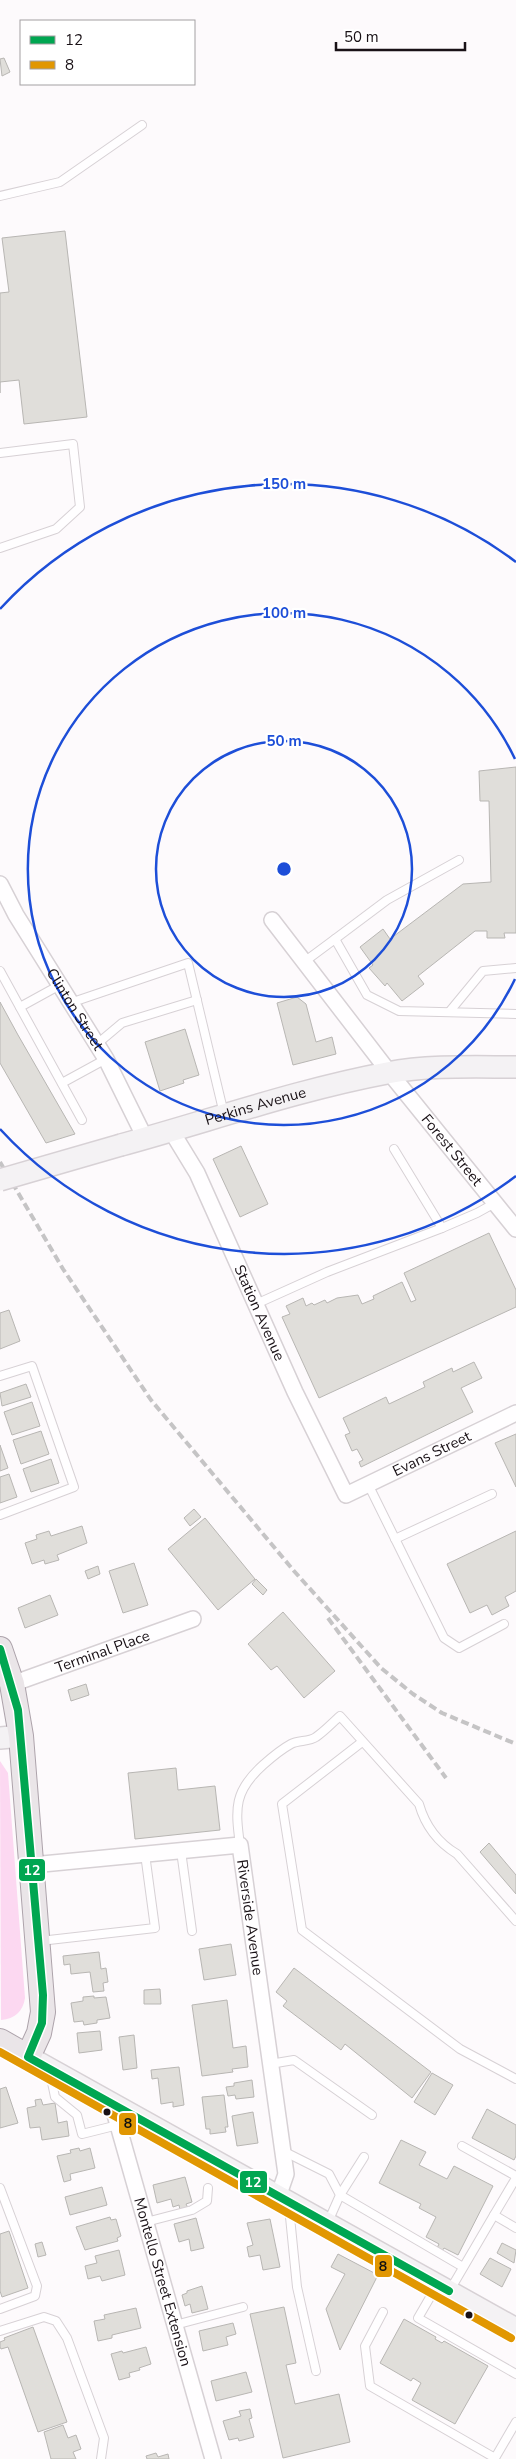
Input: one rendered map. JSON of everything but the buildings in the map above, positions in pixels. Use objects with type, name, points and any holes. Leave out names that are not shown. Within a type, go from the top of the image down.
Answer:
[{"type":"main road","points":[[0,1649],[12,1684],[11,1737],[32,1865],[43,2018],[40,2033],[28,2057],[0,2041]]},
{"type":"street","name":"Clinton Street","points":[[0,884],[16,915],[106,1059],[145,1138]]},
{"type":"street","name":"Forest Street","points":[[272,920],[389,1072],[516,1229]]},
{"type":"street","name":"Perkins Avenue","points":[[0,1180],[306,1092],[389,1072],[456,1067],[516,1067]]},
{"type":"street","name":"Station Avenue","points":[[172,1132],[197,1172],[295,1392],[346,1494]]},
{"type":"street","name":"Evans Street","points":[[346,1494],[516,1413]]},
{"type":"street","name":"Terminal Place","points":[[12,1684],[193,1619]]},
{"type":"street","name":"Riverside Avenue","points":[[32,1865],[240,1845],[286,2174],[283,2200]]},
{"type":"street","points":[[28,2057],[283,2200],[443,2288],[515,2325]]},
{"type":"street","name":"Montello Street Extension","points":[[112,2104],[213,2459]]},
{"type":"lane","points":[[0,196],[60,182],[142,124]]},
{"type":"lane","points":[[0,453],[73,444],[80,507],[56,529],[0,548]]},
{"type":"lane","points":[[304,962],[387,900],[459,860]]},
{"type":"lane","points":[[335,939],[367,995],[399,1011],[516,1014]]},
{"type":"lane","points":[[70,1003],[188,962],[225,1116]]},
{"type":"lane","points":[[450,1011],[483,971],[516,968]]},
{"type":"lane","points":[[0,971],[82,1120]]},
{"type":"lane","points":[[20,1007],[60,985]]},
{"type":"lane","points":[[97,1044],[122,1023],[197,1000]]},
{"type":"lane","points":[[62,1083],[106,1059]]},
{"type":"lane","points":[[394,1149],[442,1228]]},
{"type":"lane","points":[[256,1304],[327,1272],[442,1228],[495,1203]]},
{"type":"lane","points":[[0,1376],[32,1366],[74,1487],[0,1514]]},
{"type":"lane","points":[[368,1484],[444,1638],[460,1648],[504,1624]]},
{"type":"lane","points":[[396,1538],[492,1494]]},
{"type":"lane","points":[[240,1845],[236,1812],[242,1787],[251,1775],[276,1754],[293,1743],[315,1738],[340,1716],[419,1804],[424,1822],[445,1846],[457,1854],[516,1921]]},
{"type":"lane","points":[[362,1742],[282,1804],[302,1930],[460,2049],[516,2078]]},
{"type":"lane","points":[[181,1851],[192,1931]]},
{"type":"lane","points":[[38,1941],[155,1928],[145,1854]]},
{"type":"lane","points":[[270,2064],[294,2060],[372,2115]]},
{"type":"lane","points":[[50,2069],[54,2097],[77,2115],[82,2134],[118,2125]]},
{"type":"lane","points":[[462,2146],[516,2177],[463,2267],[418,2318],[516,2374]]},
{"type":"lane","points":[[282,2151],[330,2174],[340,2195],[463,2267]]},
{"type":"lane","points":[[327,2224],[340,2195],[364,2157]]},
{"type":"lane","points":[[0,2188],[37,2286],[35,2296],[0,2309]]},
{"type":"lane","points":[[146,2222],[192,2210],[207,2201],[208,2188]]},
{"type":"lane","points":[[283,2200],[297,2287],[316,2371]]},
{"type":"lane","points":[[0,2217],[9,2213]]},
{"type":"lane","points":[[494,2214],[516,2228]]},
{"type":"lane","points":[[175,2325],[243,2306]]},
{"type":"lane","points":[[383,2312],[365,2346],[370,2386],[495,2458],[516,2422]]},
{"type":"lane","points":[[0,2331],[44,2317],[56,2321],[67,2338],[104,2438],[101,2459]]},
{"type":"shaded area","points":[[0,1761],[8,1773],[25,1998],[17,2014],[1,2020]]},
{"type":"railway","points":[[0,1162],[63,1269],[151,1400],[294,1571],[381,1668],[413,1694],[442,1713],[516,1744]]},
{"type":"railway","points":[[328,1618],[446,1778]]},
{"type":"transit line","name":"12","points":[[0,1649],[18,1710],[43,1995],[42,2023],[28,2057],[449,2291]]},
{"type":"transit line","name":"8","points":[[0,2052],[511,2338]]}]
